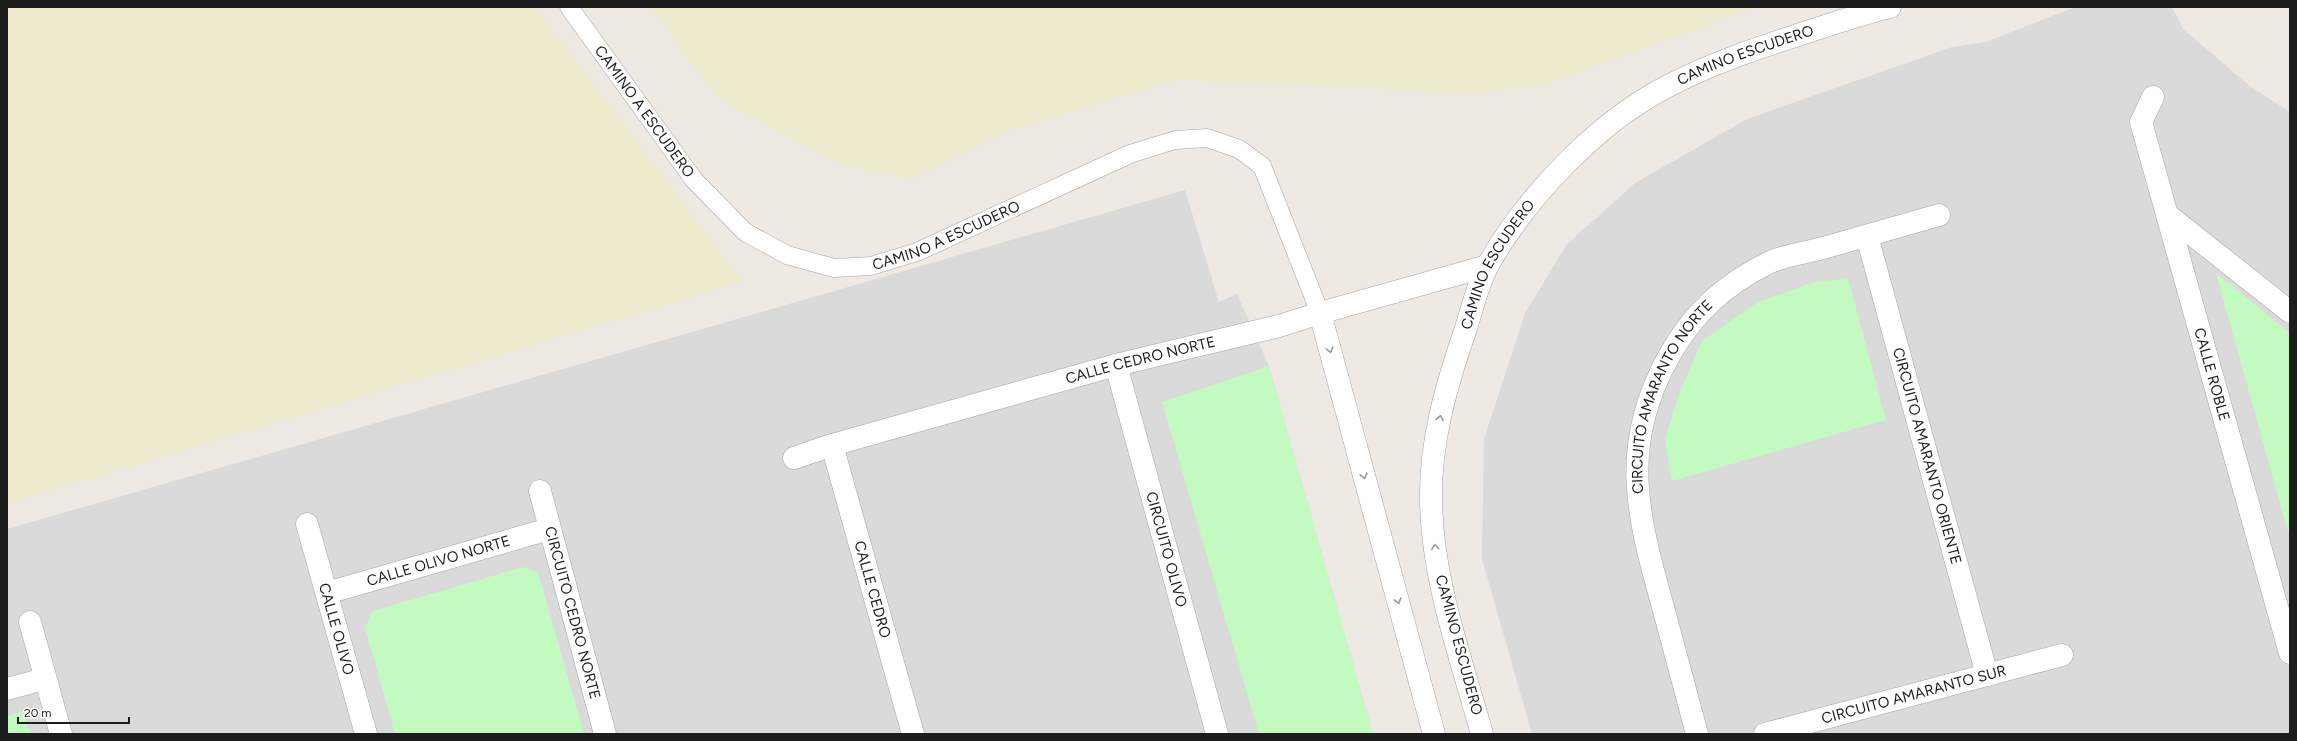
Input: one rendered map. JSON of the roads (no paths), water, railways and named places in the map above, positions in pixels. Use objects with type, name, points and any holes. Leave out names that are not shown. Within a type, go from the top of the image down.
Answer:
[{"type":"street","name":"CAMINO ESCUDERO","points":[[1482,734],[1443,595],[1435,545],[1431,500],[1435,444],[1447,384],[1487,266],[1512,228],[1583,147],[1631,110],[1667,86],[1741,53],[1890,7]]},
{"type":"street","name":"CALLE ROBLE","points":[[2153,97],[2141,122],[2282,597],[2290,653]]},
{"type":"street","name":"CIRCUITO AMARANTO NORTE","points":[[1697,734],[1643,537],[1638,502],[1636,469],[1642,425],[1657,378],[1680,337],[1704,308],[1734,282],[1771,262],[1939,215]]},
{"type":"street","points":[[2169,216],[2290,312]]},
{"type":"street","name":"CIRCUITO AMARANTO ORIENTE","points":[[1867,236],[1987,675]]},
{"type":"street","name":"CALLE CEDRO NORTE","points":[[794,458],[832,445],[1116,365],[1279,326],[1487,266]]},
{"type":"street","points":[[1320,313],[1434,734]]},
{"type":"street","name":"CIRCUITO OLIVO","points":[[1116,365],[1217,734]]},
{"type":"street","name":"CALLE CEDRO","points":[[832,445],[913,734]]},
{"type":"street","name":"CIRCUITO CEDRO NORTE","points":[[540,491],[605,734]]},
{"type":"street","name":"CALLE OLIVO","points":[[307,524],[366,734]]},
{"type":"street","name":"CALLE OLIVO NORTE","points":[[327,594],[549,529]]},
{"type":"street","points":[[30,622],[44,679],[60,734]]},
{"type":"street","name":"CIRCUITO AMARANTO SUR","points":[[1765,734],[2062,655]]},
{"type":"street","points":[[7,689],[44,679]]},
{"type":"lane","name":"CAMINO A ESCUDERO","points":[[569,7],[694,180],[745,232],[787,255],[834,268],[871,266],[917,252],[1130,154],[1174,140],[1207,138],[1239,149],[1262,166],[1320,313]]}]
